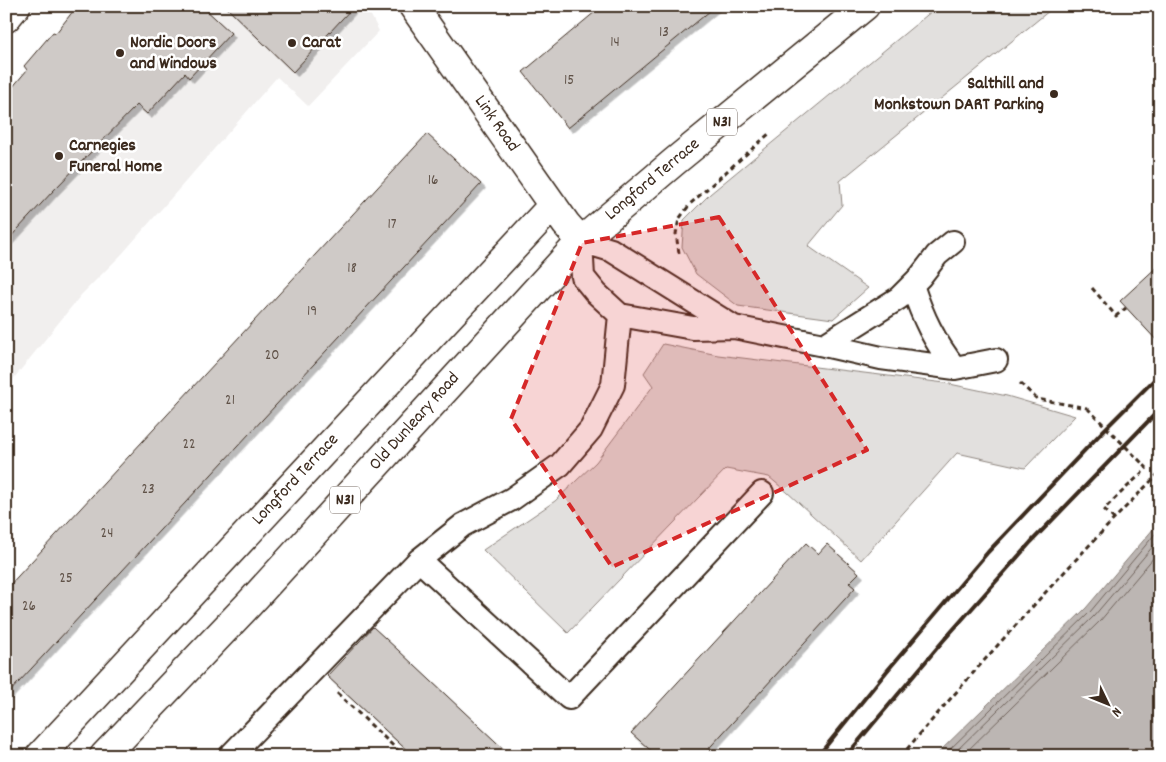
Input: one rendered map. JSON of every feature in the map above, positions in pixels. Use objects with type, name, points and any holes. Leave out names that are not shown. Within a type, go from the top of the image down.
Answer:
[{"type":"main road","points":[[6,18],[16,6]]},
{"type":"main road","name":"Link Road","points":[[413,6],[566,224],[581,241]]},
{"type":"main road","name":"Longford Terrace","points":[[581,241],[674,162],[865,6]]},
{"type":"main road","name":"Longford Terrace","points":[[40,756],[553,205]]},
{"type":"main road","name":"Old Dunleary Road","points":[[104,756],[249,604],[581,241]]},
{"type":"lane","points":[[734,327],[611,250],[581,241],[583,277],[596,293],[620,316],[693,328],[734,327],[881,358],[955,368],[996,360]]},
{"type":"lane","points":[[824,345],[899,298],[937,254],[953,242]]},
{"type":"lane","points":[[912,285],[931,333],[955,368]]},
{"type":"lane","points":[[230,756],[419,560],[463,525],[512,499],[560,465],[591,429],[613,385],[620,316]]},
{"type":"lane","points":[[419,560],[569,698],[762,493]]},
{"type":"path","points":[[682,258],[676,234],[679,220],[690,204],[777,127]]},
{"type":"path","points":[[1092,288],[1116,316],[1126,308]]},
{"type":"path","points":[[1037,399],[1087,408],[1147,468],[1104,510],[1114,519]]},
{"type":"path","points":[[901,756],[947,702],[1114,519],[1160,472]]},
{"type":"path","points":[[312,671],[404,756]]},
{"type":"highlighted area","points":[[719,217],[867,450],[612,567],[511,419],[582,243]]},
{"type":"shaded area","points":[[78,6],[366,6],[379,31],[308,106],[277,77],[122,254],[81,295],[6,388],[6,96]]},
{"type":"shaded area","points":[[938,6],[1055,6],[840,181],[842,205],[808,246],[868,288],[833,319],[738,306],[696,274],[682,247],[684,220],[710,194]]},
{"type":"shaded area","points":[[663,344],[718,355],[945,383],[1007,396],[1075,416],[1025,468],[957,453],[861,560],[769,477],[726,469],[568,633],[483,550],[555,501],[596,462],[653,386],[644,373]]},
{"type":"water","points":[[1160,521],[1160,756],[935,756],[1086,608]]},
{"type":"building","points":[[77,6],[202,6],[231,33],[189,78],[185,73],[147,114],[137,105],[6,242],[6,95],[27,70],[24,66],[53,32],[56,33]]},
{"type":"building","name":"Carat","points":[[225,6],[354,6],[293,72]]},
{"type":"building","points":[[602,6],[716,6],[568,128],[523,72]]},
{"type":"building","points":[[427,134],[481,184],[6,696],[6,589]]},
{"type":"building","points":[[1160,264],[1160,344],[1120,301]]},
{"type":"building","points":[[806,543],[818,554],[827,544],[859,573],[849,583],[855,588],[702,756],[657,756],[631,733]]},
{"type":"building","points":[[373,627],[511,756],[413,756],[327,676]]},
{"type":"railway","points":[[818,756],[988,552],[1160,374]]},
{"type":"railway","points":[[846,756],[943,641],[1031,542],[1160,409]]},
{"type":"place","name":"Carat","points":[[292,43]]},
{"type":"place","name":"Nordic Doors and Windows","points":[[120,53]]},
{"type":"place","name":"Salthill and Monkstown DART Parking","points":[[1054,94]]},
{"type":"place","name":"Carnegies Funeral Home","points":[[59,156]]}]
